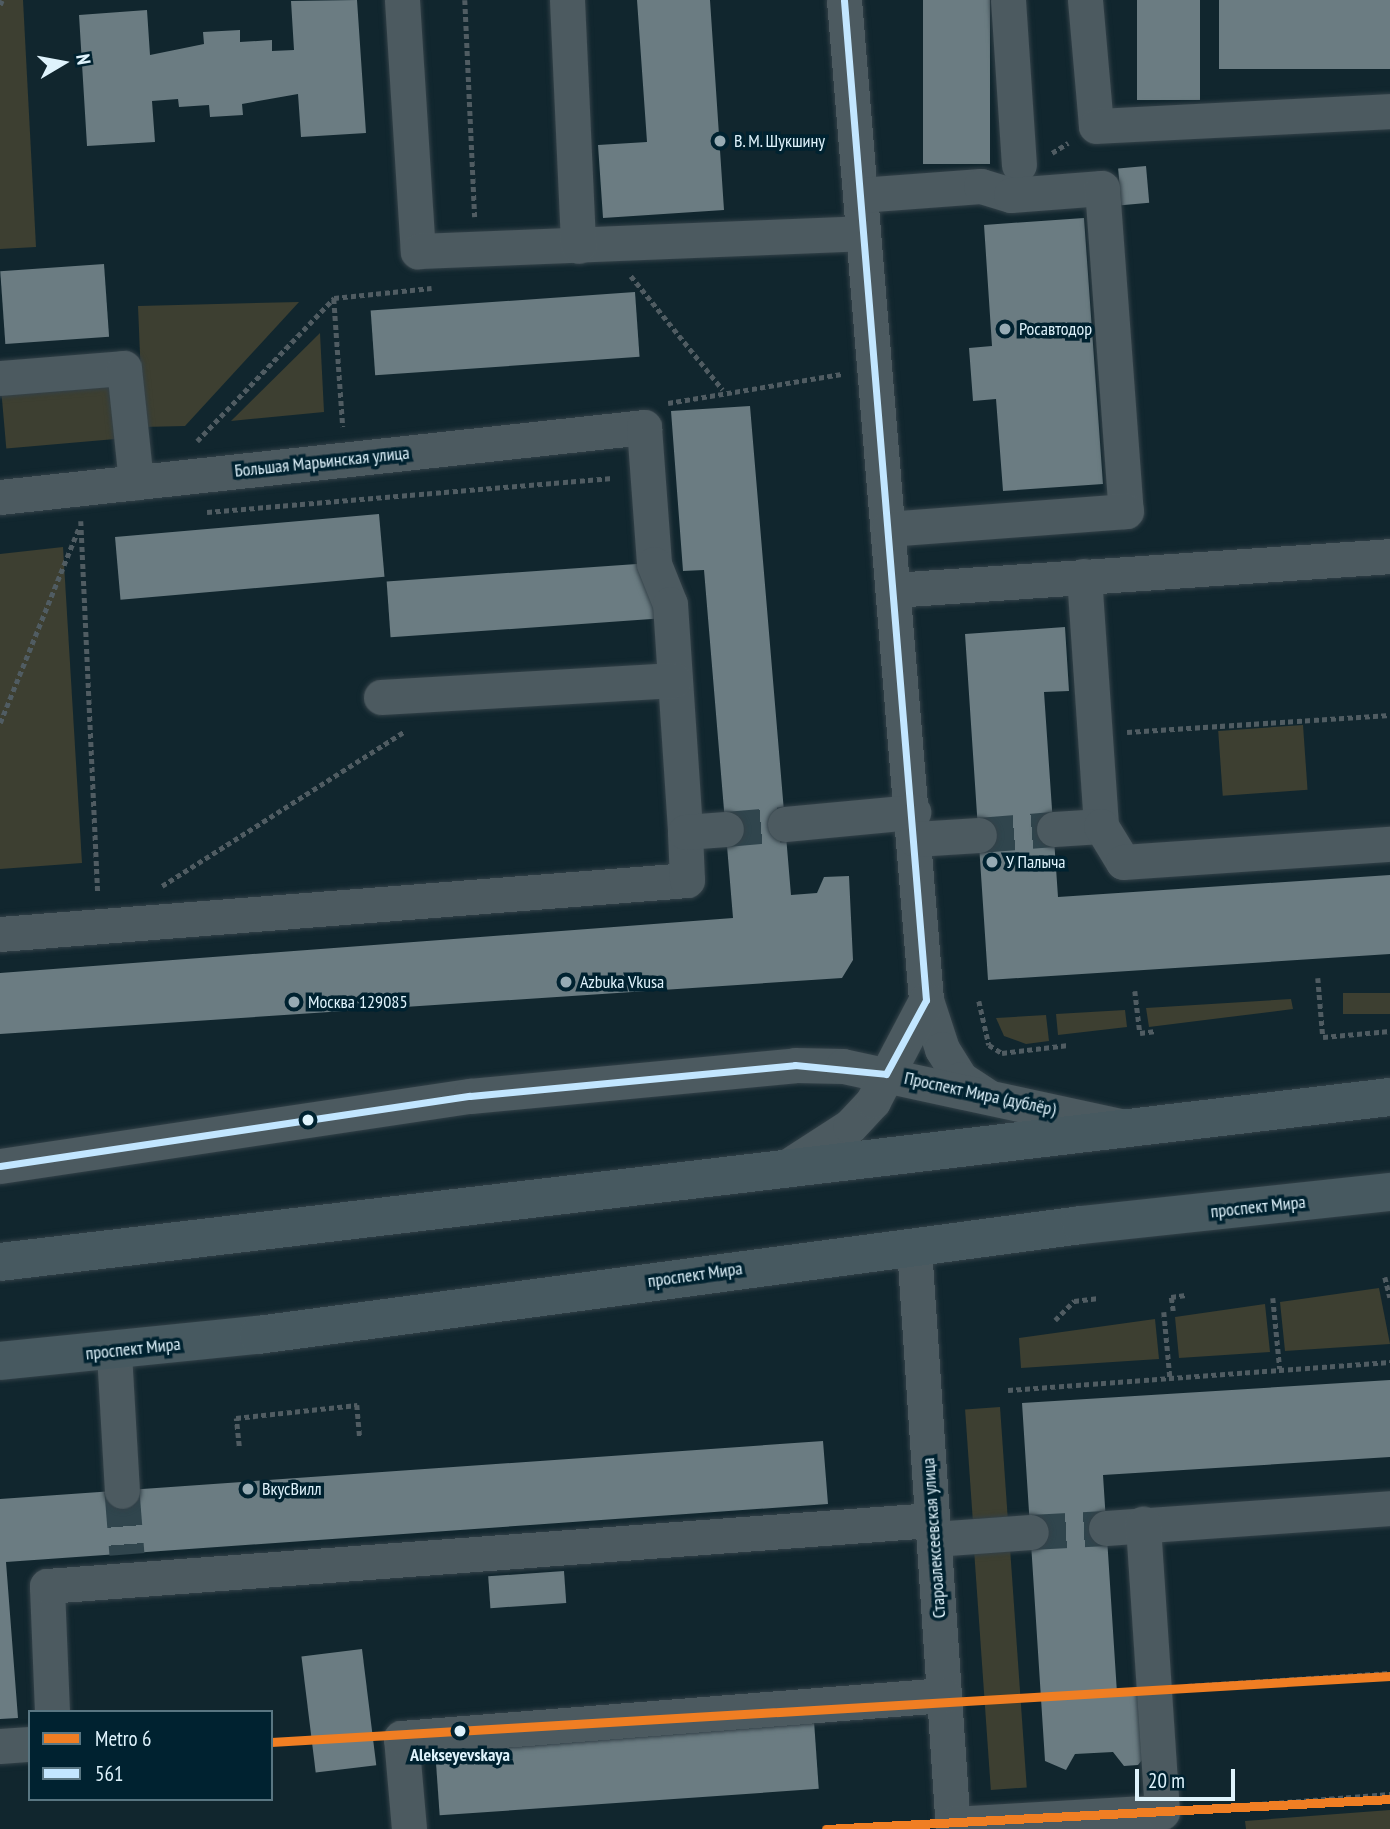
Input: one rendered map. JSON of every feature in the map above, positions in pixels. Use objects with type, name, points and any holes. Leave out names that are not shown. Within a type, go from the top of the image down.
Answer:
[{"type":"main road","points":[[0,1262],[306,1231],[785,1168],[1390,1097]]},
{"type":"main road","name":"проспект Мира","points":[[0,1361],[114,1353],[914,1247],[1390,1192]]},
{"type":"street","points":[[402,0],[418,251],[863,233]]},
{"type":"street","points":[[567,0],[592,246]]},
{"type":"street","points":[[844,0],[914,826],[926,1000],[942,1049],[961,1079],[988,1096]]},
{"type":"street","points":[[1008,0],[1019,164]]},
{"type":"street","points":[[1085,0],[1096,126],[1390,111]]},
{"type":"street","points":[[860,195],[981,186],[1011,195],[1102,188],[1126,512],[888,529]]},
{"type":"street","points":[[0,378],[124,368],[148,481]]},
{"type":"street","points":[[0,934],[687,880],[670,604],[654,564],[644,427]]},
{"type":"street","name":"Большая Марьинская улица","points":[[0,497],[80,506],[148,481],[644,427]]},
{"type":"street","points":[[893,590],[1390,556]]},
{"type":"street","points":[[1084,576],[1101,826],[1123,862],[1390,844]]},
{"type":"street","points":[[381,697],[675,680]]},
{"type":"street","points":[[785,824],[914,826],[979,835]]},
{"type":"street","points":[[1054,829],[1101,826]]},
{"type":"street","points":[[685,832],[726,829]]},
{"type":"street","points":[[785,1168],[850,1126],[886,1074],[926,1000]]},
{"type":"street","name":"Проспект Мира (дублёр)","points":[[0,1166],[470,1096],[795,1065],[886,1074],[1126,1127]]},
{"type":"street","name":"Староалексеевская улица","points":[[914,1247],[953,1826]]},
{"type":"street","points":[[114,1353],[121,1491]]},
{"type":"street","points":[[1106,1528],[1390,1508]]},
{"type":"street","points":[[953,1826],[1163,1821],[1143,1524]]},
{"type":"street","points":[[52,1710],[47,1586],[128,1567],[933,1529],[1031,1532]]},
{"type":"street","points":[[410,1829],[401,1738],[944,1695]]},
{"type":"street","points":[[0,1746],[28,1744]]},
{"type":"path","points":[[0,5],[2,0]]},
{"type":"path","points":[[148,481],[334,298],[459,285],[476,250],[465,0]]},
{"type":"path","points":[[592,246],[723,390]]},
{"type":"path","points":[[334,298],[343,427]]},
{"type":"path","points":[[644,427],[649,407],[723,390],[874,371]]},
{"type":"path","points":[[191,513],[647,475]]},
{"type":"path","points":[[80,506],[94,521]]},
{"type":"path","points":[[67,524],[80,506]]},
{"type":"path","points":[[0,723],[80,506]]},
{"type":"path","points":[[80,506],[100,926]]},
{"type":"path","points":[[1095,734],[1390,715]]},
{"type":"path","points":[[157,890],[408,729]]},
{"type":"path","points":[[1318,978],[1323,1037],[1390,1031]]},
{"type":"path","points":[[1135,991],[1140,1033],[1156,1031]]},
{"type":"path","points":[[979,1002],[989,1045],[1002,1053],[1069,1045]]},
{"type":"path","points":[[1385,1277],[1390,1297]]},
{"type":"path","points":[[1173,1311],[1171,1297],[1186,1295]]},
{"type":"path","points":[[1055,1320],[1074,1301],[1097,1298]]},
{"type":"path","points":[[1273,1298],[1280,1369]]},
{"type":"path","points":[[1164,1312],[1170,1377]]},
{"type":"path","points":[[1008,1390],[1390,1362]]},
{"type":"path","points":[[239,1446],[236,1418],[357,1405],[359,1437]]},
{"type":"path","points":[[1154,1688],[1390,1673]]},
{"type":"path","points":[[1163,1821],[1390,1794]]},
{"type":"green space","points":[[0,0],[23,0],[36,247],[0,249]]},
{"type":"green space","points":[[299,302],[185,426],[143,427],[138,306]]},
{"type":"green space","points":[[320,333],[324,412],[231,421]]},
{"type":"green space","points":[[124,371],[130,438],[6,449],[0,382]]},
{"type":"green space","points":[[63,547],[82,863],[0,869],[0,554]]},
{"type":"green space","points":[[1303,725],[1308,790],[1223,796],[1218,731]]},
{"type":"green space","points":[[1343,993],[1390,993],[1390,1014],[1343,1014]]},
{"type":"green space","points":[[1291,999],[1293,1009],[1149,1027],[1146,1008]]},
{"type":"green space","points":[[1125,1010],[1127,1027],[1058,1035],[1056,1014]]},
{"type":"green space","points":[[1046,1015],[1049,1041],[1026,1044],[1004,1036],[996,1018]]},
{"type":"green space","points":[[1379,1288],[1390,1344],[1285,1351],[1280,1302]]},
{"type":"green space","points":[[1265,1304],[1270,1352],[1179,1358],[1175,1317]]},
{"type":"green space","points":[[1155,1319],[1159,1359],[1021,1368],[1019,1338]]},
{"type":"green space","points":[[1000,1407],[1008,1517],[973,1519],[965,1409]]},
{"type":"green space","points":[[1010,1548],[1027,1787],[991,1790],[974,1551]]},
{"type":"green space","points":[[1390,1810],[1390,1829],[1246,1829],[1245,1821]]},
{"type":"building","points":[[357,0],[366,133],[301,137],[298,94],[242,104],[243,115],[210,117],[209,105],[179,107],[178,99],[152,101],[155,142],[87,146],[79,15],[147,10],[150,55],[204,44],[203,32],[240,30],[240,42],[272,40],[272,51],[294,50],[291,1]]},
{"type":"building","points":[[637,0],[710,0],[724,210],[603,218],[598,145],[647,142]]},
{"type":"building","points":[[923,0],[990,0],[990,164],[923,164]]},
{"type":"building","points":[[1137,0],[1200,0],[1200,100],[1137,100]]},
{"type":"building","points":[[1219,0],[1390,0],[1390,69],[1219,69]]},
{"type":"building","points":[[1146,166],[1149,203],[1121,205],[1118,168]]},
{"type":"building","points":[[1084,218],[1103,484],[1003,491],[996,399],[973,401],[969,348],[992,346],[984,225]]},
{"type":"building","points":[[104,264],[109,337],[5,344],[0,271]]},
{"type":"building","points":[[635,292],[640,357],[375,375],[371,310]]},
{"type":"building","points":[[750,406],[791,895],[817,893],[824,877],[849,876],[853,960],[842,978],[0,1034],[0,973],[733,918],[704,570],[683,571],[671,411]]},
{"type":"building","points":[[379,514],[384,577],[120,600],[115,537]]},
{"type":"building","points":[[651,563],[655,619],[391,637],[387,581]]},
{"type":"building","points":[[1065,627],[1069,691],[1044,692],[1058,897],[1390,875],[1390,954],[988,980],[965,634]]},
{"type":"building","points":[[1390,1380],[1390,1457],[1103,1475],[1117,1693],[1145,1692],[1146,1755],[1138,1765],[1124,1766],[1113,1752],[1075,1754],[1066,1770],[1045,1761],[1022,1403]]},
{"type":"building","points":[[823,1441],[828,1504],[6,1562],[18,1718],[0,1719],[0,1499]]},
{"type":"building","points":[[564,1571],[566,1603],[490,1608],[488,1576]]},
{"type":"building","points":[[362,1649],[376,1765],[316,1773],[301,1656]]},
{"type":"building","points":[[814,1721],[819,1789],[440,1815],[435,1748]]},
{"type":"tunnel","points":[[726,829],[785,824]]},
{"type":"tunnel","points":[[979,835],[1054,829]]},
{"type":"tunnel","points":[[122,1491],[127,1554]]},
{"type":"tunnel","points":[[1031,1532],[1106,1528]]},
{"type":"metro line","name":"6","points":[[273,1742],[1390,1676]]},
{"type":"metro line","name":"6","points":[[826,1829],[1390,1799]]},
{"type":"transit line","name":"561","points":[[0,1166],[470,1096],[795,1065],[886,1074],[926,1000],[844,0]]},
{"type":"place","name":"В. М. Шукшину","points":[[720,141]]},
{"type":"place","name":"Росавтодор","points":[[1005,329]]},
{"type":"place","name":"У Палыча","points":[[992,862]]},
{"type":"place","name":"Azbuka Vkusa","points":[[566,982]]},
{"type":"place","name":"Москва 129085","points":[[294,1002]]},
{"type":"place","name":"ВкусВилл","points":[[248,1489]]},
{"type":"place","name":"Alekseyevskaya","points":[[460,1731]]}]
